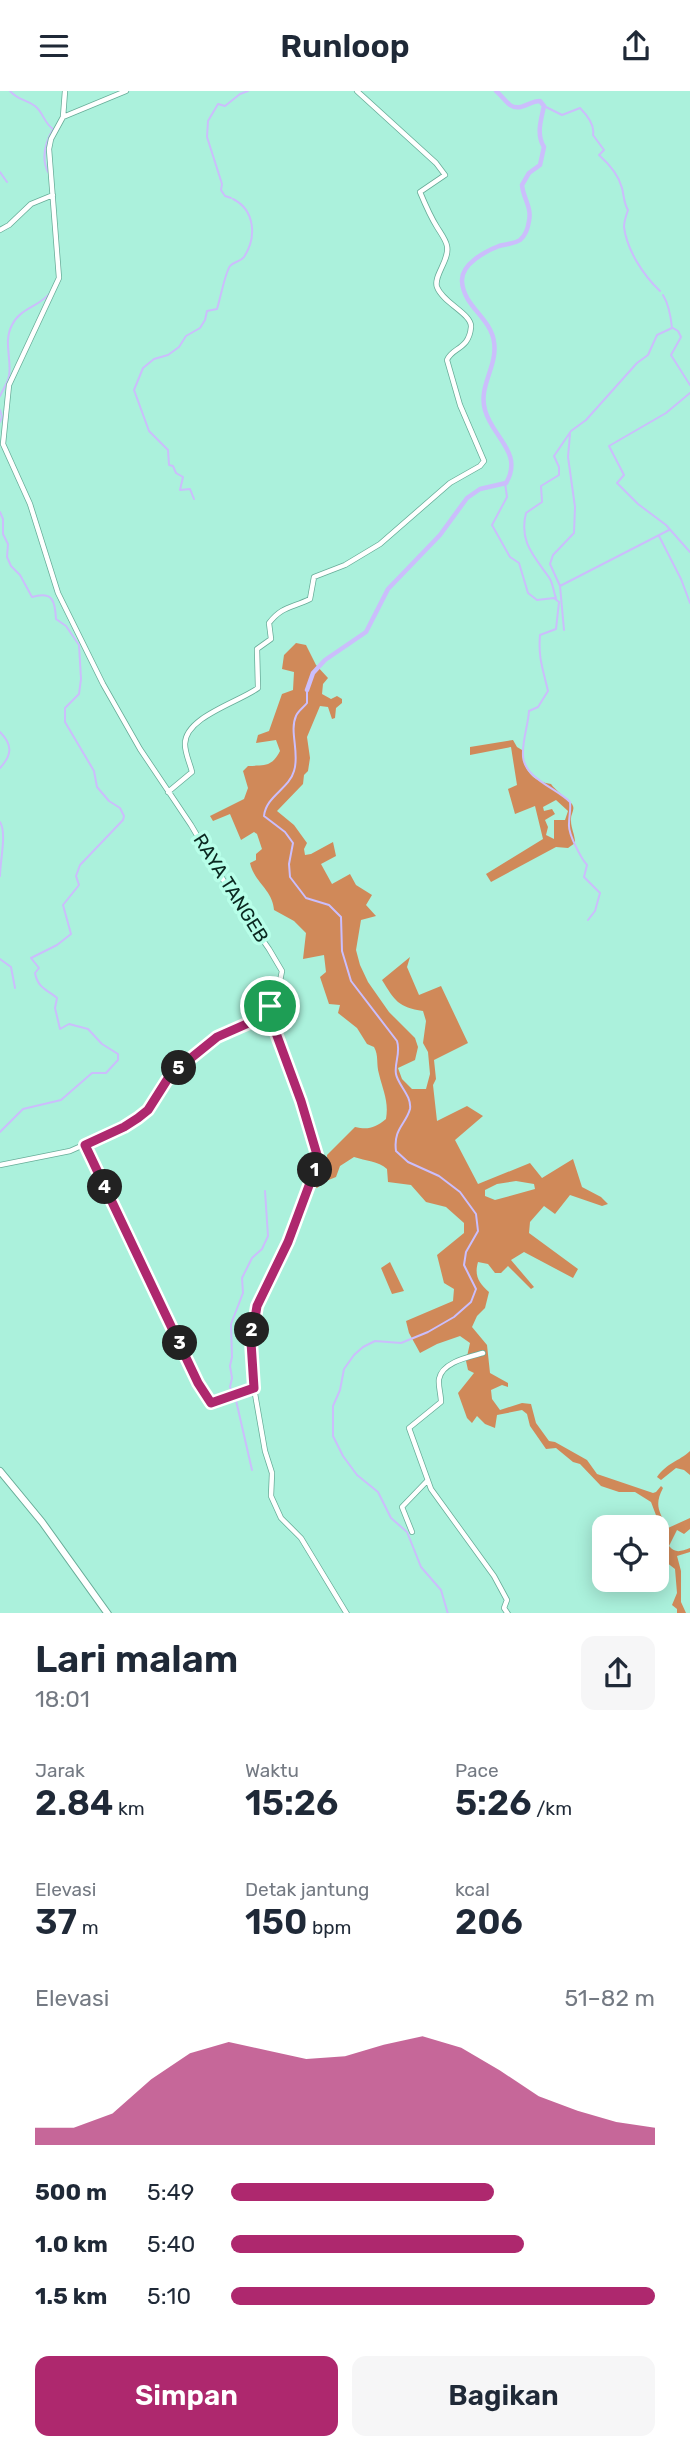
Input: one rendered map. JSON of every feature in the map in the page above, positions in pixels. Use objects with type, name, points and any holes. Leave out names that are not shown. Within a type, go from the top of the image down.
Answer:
[{"type":"main road","points":[[0,1471],[42,1522],[108,1613]]},
{"type":"street","points":[[65,91],[68,112]]},
{"type":"street","points":[[1,445],[9,385],[59,278],[50,143],[68,112],[126,91]]},
{"type":"street","points":[[168,792],[192,772],[185,747],[187,735],[215,708],[228,705],[258,688],[257,649],[271,639],[268,623],[288,606],[310,599],[314,577],[352,562],[385,541],[450,483],[483,464],[447,360],[448,356],[465,345],[470,322],[446,301],[437,286],[436,279],[443,268],[447,246],[421,193],[422,189],[445,176],[436,163],[357,91]]},
{"type":"street","points":[[0,230],[31,204],[53,195]]},
{"type":"street","name":"RAYA TANGEB","points":[[1,445],[30,504],[50,572],[65,607],[117,710],[191,825],[234,900],[280,966],[281,978],[270,1006]]},
{"type":"street","points":[[0,1165],[70,1151],[124,1127],[148,1110],[175,1071],[217,1037],[251,1022],[254,1008],[270,1006],[273,1025],[301,1101],[318,1158],[288,1242],[257,1306],[251,1342],[254,1388],[265,1451],[272,1473],[271,1496],[283,1520],[307,1548],[347,1613]]},
{"type":"street","points":[[85,1145],[207,1400],[213,1403],[254,1388]]},
{"type":"street","points":[[483,1353],[450,1365],[442,1372],[439,1379],[441,1402],[409,1427],[428,1481],[438,1500],[497,1580],[508,1602],[504,1608],[508,1613]]},
{"type":"street","points":[[412,1532],[402,1507],[428,1481]]},
{"type":"shaded area","points":[[296,643],[306,645],[316,665],[328,678],[323,684],[322,694],[331,699],[337,696],[342,699],[342,703],[336,708],[335,718],[332,719],[328,707],[320,706],[307,737],[310,758],[303,784],[277,811],[294,825],[307,843],[305,855],[333,842],[336,856],[321,864],[332,884],[350,874],[356,885],[372,895],[366,905],[376,916],[361,920],[356,950],[368,982],[389,1012],[415,1038],[418,1047],[415,1060],[398,1068],[402,1079],[412,1089],[426,1089],[430,1074],[428,1052],[423,1043],[426,1021],[423,1011],[398,1002],[382,980],[410,957],[407,967],[419,995],[441,986],[468,1043],[434,1060],[436,1079],[433,1085],[437,1121],[467,1106],[483,1116],[455,1140],[478,1184],[530,1163],[542,1178],[573,1159],[582,1187],[608,1204],[602,1206],[570,1195],[555,1214],[544,1206],[530,1222],[529,1233],[578,1269],[573,1278],[524,1252],[511,1260],[534,1287],[531,1289],[508,1266],[501,1273],[495,1273],[488,1264],[478,1262],[478,1279],[489,1292],[485,1308],[472,1327],[487,1345],[490,1373],[508,1383],[508,1387],[502,1385],[491,1390],[492,1399],[500,1410],[522,1403],[531,1404],[536,1423],[549,1441],[587,1460],[597,1474],[653,1493],[661,1486],[663,1488],[659,1508],[661,1515],[656,1515],[651,1502],[635,1492],[619,1492],[601,1486],[580,1464],[573,1462],[556,1448],[546,1449],[530,1426],[527,1414],[522,1410],[497,1415],[495,1428],[485,1424],[477,1416],[472,1423],[467,1418],[458,1393],[474,1373],[468,1370],[466,1361],[470,1343],[460,1336],[420,1353],[406,1321],[453,1301],[454,1289],[444,1283],[437,1255],[464,1233],[464,1223],[446,1207],[426,1202],[411,1185],[388,1182],[387,1169],[383,1166],[354,1157],[340,1166],[336,1177],[317,1188],[312,1185],[312,1180],[328,1173],[327,1155],[355,1127],[371,1127],[386,1119],[386,1101],[376,1054],[374,1047],[367,1044],[357,1028],[338,1013],[340,1005],[329,1004],[320,977],[326,972],[324,955],[303,959],[306,933],[294,921],[274,910],[270,897],[255,876],[250,863],[256,860],[256,854],[262,849],[257,834],[254,832],[241,840],[230,814],[213,821],[210,816],[244,799],[248,788],[243,771],[248,766],[271,763],[280,751],[276,740],[256,743],[258,735],[269,731],[282,694],[293,690],[294,672],[282,669],[284,655]],"holes":[[[516,1181],[534,1184],[535,1189],[495,1200],[485,1196],[485,1190],[497,1184]]]},
{"type":"shaded area","points":[[513,740],[522,750],[529,773],[544,783],[551,784],[572,804],[571,824],[575,843],[568,848],[556,847],[491,882],[486,874],[543,839],[535,806],[515,814],[508,789],[517,785],[511,747],[470,755],[470,747]],"holes":[[[556,800],[568,811],[565,820],[554,820],[554,839],[546,835],[548,827],[545,820],[555,814],[552,809],[544,811],[543,807]]]},
{"type":"shaded area","points":[[390,1262],[404,1291],[392,1294],[381,1268]]},
{"type":"shaded area","points":[[690,1451],[690,1475],[676,1468],[661,1480],[657,1477],[665,1468]]},
{"type":"shaded area","points":[[690,1518],[690,1529],[684,1534],[677,1530],[669,1546],[669,1528]]},
{"type":"shaded area","points":[[669,1546],[676,1551],[690,1548],[690,1552],[677,1556],[681,1571],[681,1602],[686,1613],[677,1613],[677,1609],[672,1605],[677,1593],[675,1569],[669,1564]]},
{"type":"waterway","points":[[10,91],[35,106],[53,129],[45,151],[48,172]]},
{"type":"waterway","points":[[231,198],[225,196],[221,190],[222,184],[207,137],[208,121],[218,104],[225,106],[248,91]]},
{"type":"waterway","points":[[307,690],[313,673],[325,660],[366,632],[388,589],[440,535],[467,498],[480,489],[506,483],[511,472],[509,454],[485,410],[484,393],[494,351],[492,334],[467,298],[462,281],[466,269],[475,259],[499,246],[518,241],[526,232],[529,211],[522,185],[529,173],[540,165],[544,147],[540,132],[544,106],[540,101],[514,107],[496,91]]},
{"type":"waterway","points":[[544,106],[562,115],[580,108],[590,120],[593,135],[604,150],[599,155],[613,170],[622,188],[628,210],[624,227],[628,244],[642,270],[660,291]]},
{"type":"waterway","points":[[0,172],[7,182]]},
{"type":"waterway","points":[[194,499],[190,489],[180,490],[183,477],[169,465],[168,450],[149,431],[134,390],[143,368],[154,359],[168,355],[179,347],[186,336],[200,328],[207,311],[217,309],[228,269],[242,259],[251,241],[250,217],[233,199]]},
{"type":"waterway","points":[[0,396],[7,384],[10,370],[9,331],[15,319],[50,293]]},
{"type":"waterway","points":[[556,598],[551,581],[526,540],[526,513],[542,502],[541,486],[559,475],[554,456],[571,431],[586,420],[637,363],[648,355],[657,335],[672,328],[663,295]]},
{"type":"waterway","points":[[673,328],[681,337],[671,355],[690,385]]},
{"type":"waterway","points":[[690,393],[666,413],[609,446],[624,475],[617,483],[638,504],[666,525],[690,552]]},
{"type":"waterway","points":[[0,410],[0,422]]},
{"type":"waterway","points":[[564,630],[560,586],[550,564],[553,555],[574,533],[575,507],[568,457],[570,434]]},
{"type":"waterway","points":[[505,483],[507,497],[492,525],[510,557],[519,563],[528,593],[537,600],[554,598],[559,602],[556,629],[540,635],[540,657],[548,691],[538,707],[529,711],[523,756],[525,764],[535,777],[570,802],[569,828],[575,846],[587,865],[584,877],[600,893],[595,911],[588,920]]},
{"type":"waterway","points":[[0,512],[3,534],[8,544],[7,557],[11,566],[20,575],[32,597],[44,595],[52,599],[56,619],[66,626],[79,645],[79,694],[65,708],[65,722],[94,771],[97,787],[109,801],[120,808],[124,816],[80,865],[76,876],[79,885],[63,905],[71,934],[57,945],[31,958],[39,968],[35,973],[38,983],[57,998],[55,1008],[60,1029],[69,1024],[88,1029],[102,1044],[118,1054],[118,1060],[106,1073],[92,1073],[61,1100],[23,1109],[0,1132]]},
{"type":"waterway","points":[[560,586],[669,530]]},
{"type":"waterway","points":[[659,536],[690,603]]},
{"type":"waterway","points":[[307,690],[307,703],[294,722],[294,771],[269,803],[264,816],[285,832],[293,843],[289,864],[290,877],[306,898],[329,905],[341,917],[342,951],[351,981],[397,1041],[396,1074],[407,1095],[410,1109],[396,1137],[396,1151],[408,1162],[439,1176],[460,1192],[476,1214],[478,1231],[466,1252],[464,1265],[476,1289],[471,1302],[454,1317],[428,1332],[401,1343],[375,1341],[363,1347],[344,1369],[340,1390],[333,1406],[333,1436],[343,1456],[357,1475],[378,1492],[391,1518],[407,1532],[421,1567],[441,1590],[448,1613]]},
{"type":"waterway","points":[[0,732],[9,746],[7,759],[0,768]]},
{"type":"waterway","points":[[0,822],[3,840],[0,876]]},
{"type":"waterway","points":[[0,959],[11,967],[15,988]]},
{"type":"waterway","points":[[252,1470],[235,1396],[230,1387],[231,1324],[243,1293],[242,1278],[268,1236],[265,1191]]},
{"type":"route","points":[[270,1006],[273,1025],[301,1101],[318,1158],[288,1242],[257,1306],[251,1342],[254,1388],[211,1403],[198,1383],[85,1145],[138,1118],[152,1105],[175,1071],[217,1037],[251,1022],[254,1008],[270,1006]]}]
